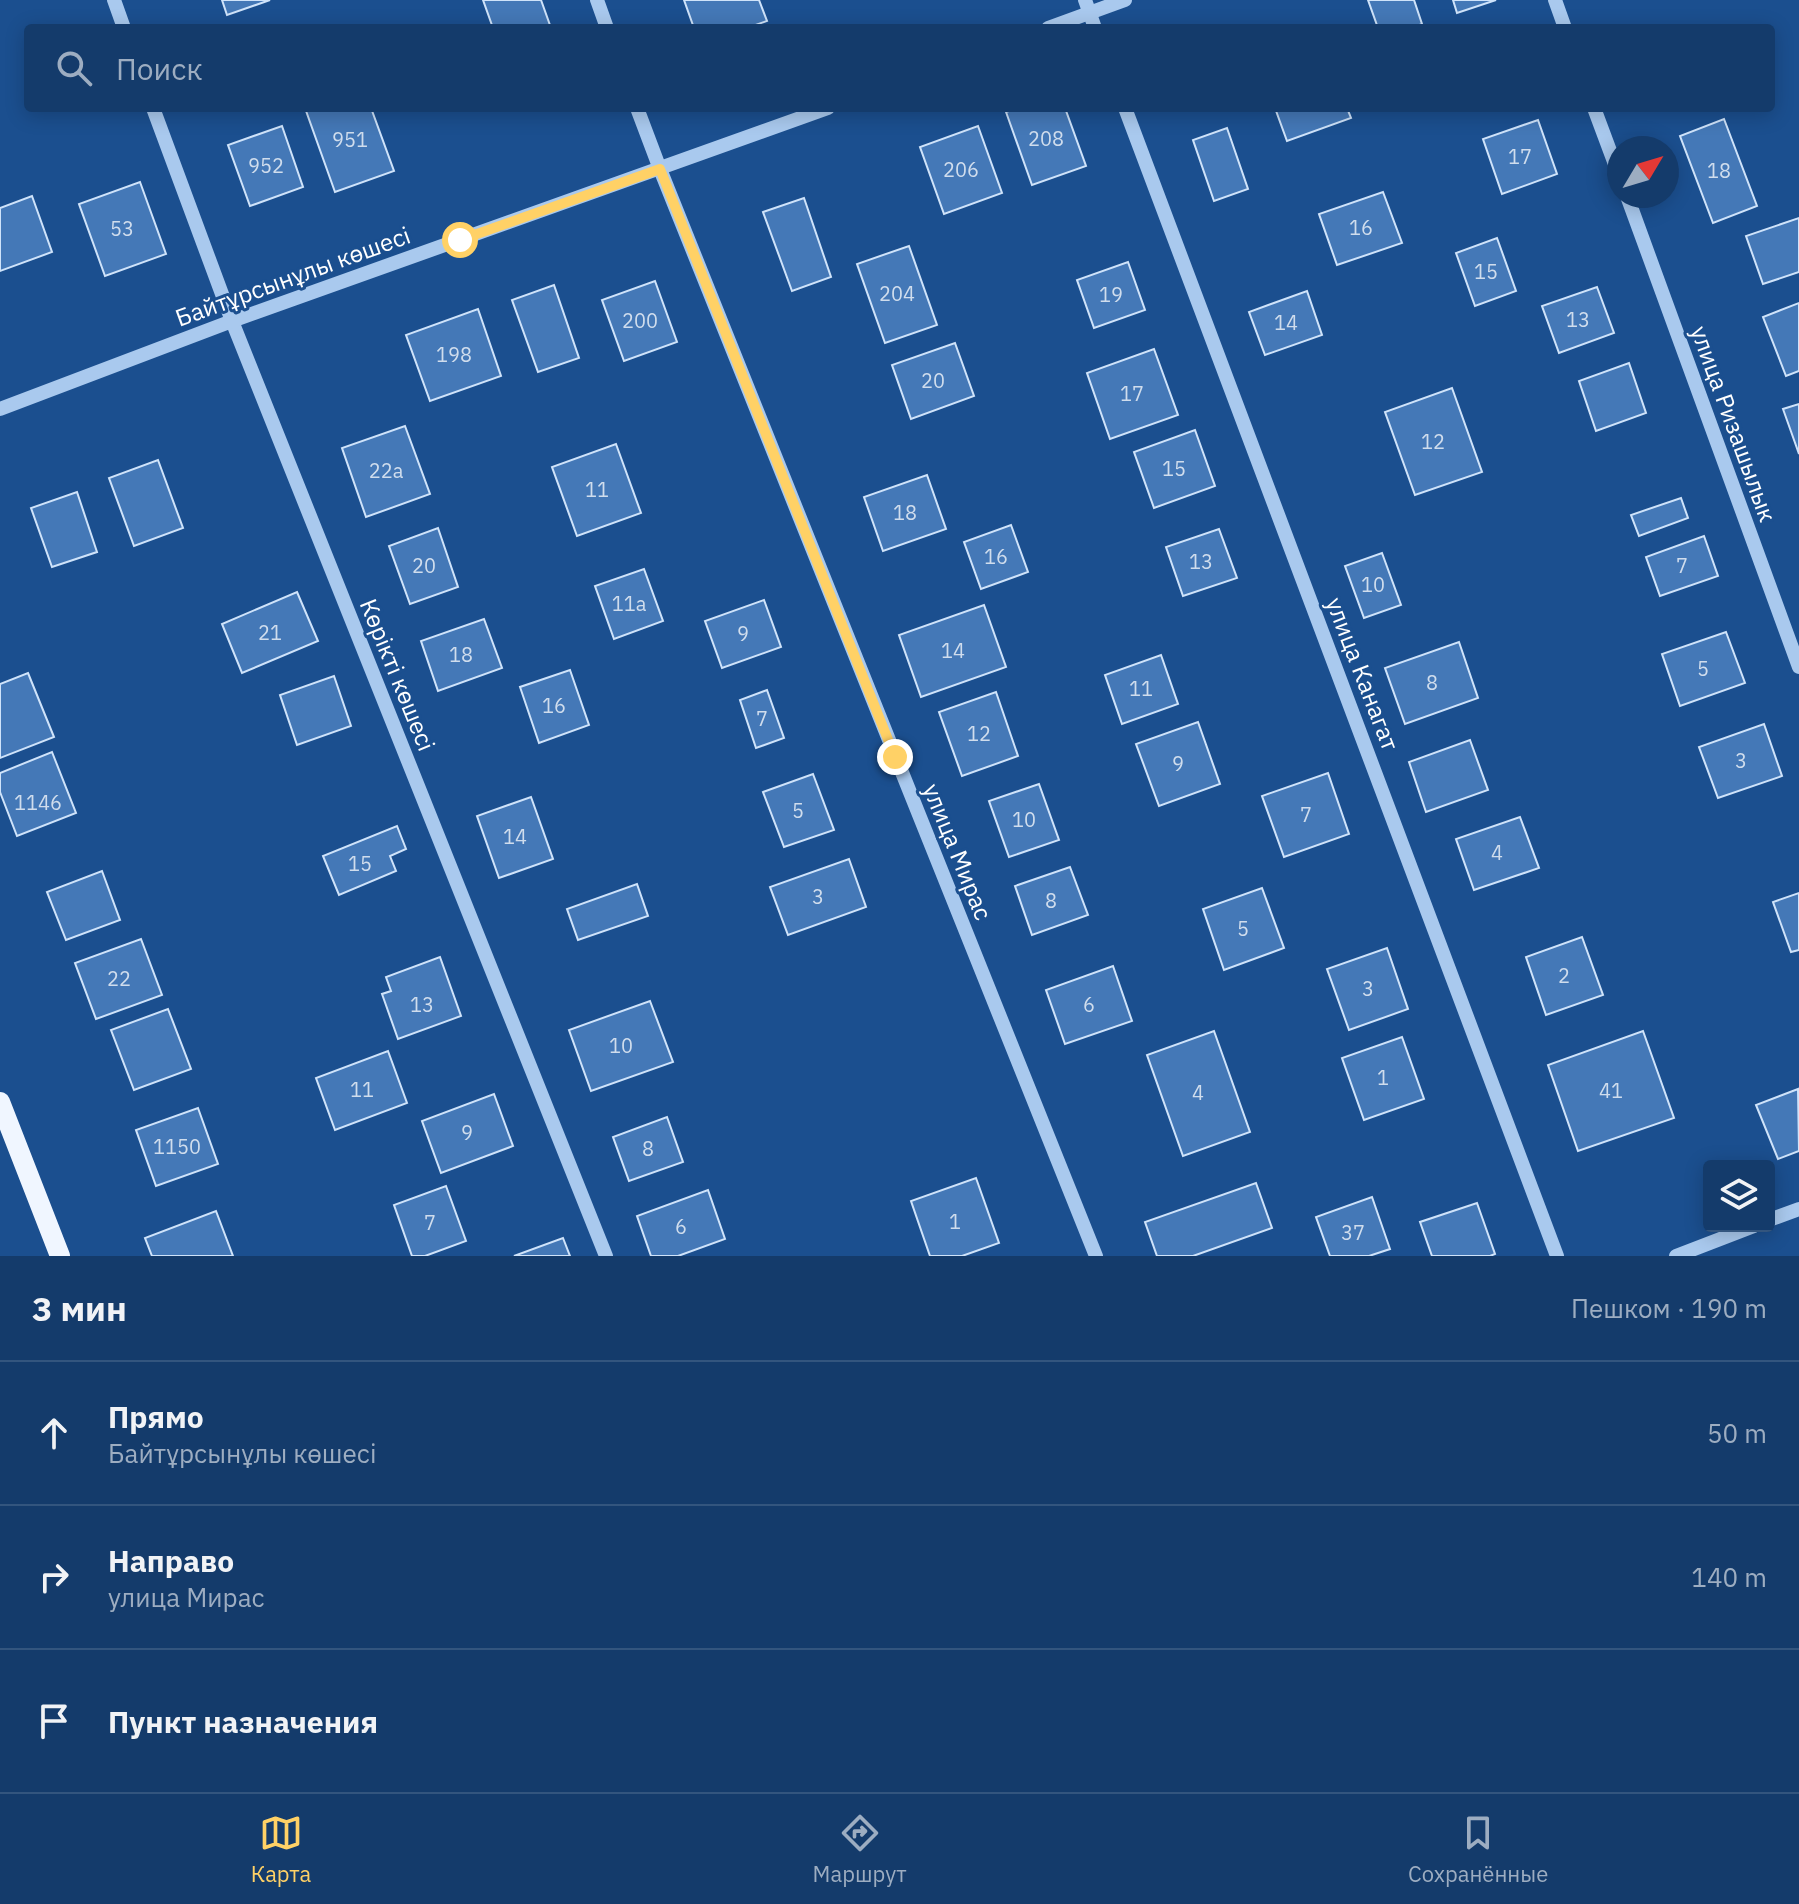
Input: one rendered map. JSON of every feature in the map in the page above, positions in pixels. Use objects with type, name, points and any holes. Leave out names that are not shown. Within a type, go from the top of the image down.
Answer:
[{"type":"main road","points":[[0,1102],[60,1256]]},
{"type":"main road","points":[[50,1227],[67,1256]]},
{"type":"street","points":[[114,0],[123,24]]},
{"type":"street","points":[[597,0],[606,24]]},
{"type":"street","points":[[1055,24],[1087,6],[1125,0]]},
{"type":"street","points":[[1555,0],[1564,24]]},
{"type":"street","name":"Көрікті көшесі","points":[[154,112],[232,321],[606,1256]]},
{"type":"street","name":"улица Мирас","points":[[639,112],[1096,1256]]},
{"type":"street","name":"Байтұрсынұлы көшесі","points":[[0,409],[232,321],[817,112]]},
{"type":"street","name":"улица Канагат","points":[[1127,112],[1557,1256]]},
{"type":"street","points":[[1595,112],[1607,143]]},
{"type":"street","name":"улица Ризашылык","points":[[1631,208],[1799,667]]},
{"type":"street","points":[[1775,1218],[1799,1209]]},
{"type":"street","points":[[1676,1256],[1738,1232]]},
{"type":"building","points":[[222,0],[270,0],[227,15]]},
{"type":"building","points":[[483,0],[541,0],[550,24],[492,24]]},
{"type":"building","points":[[684,0],[759,0],[767,21],[758,24],[693,24]]},
{"type":"building","points":[[1368,0],[1414,0],[1422,24],[1377,24]]},
{"type":"building","points":[[1453,0],[1496,0],[1457,13]]},
{"type":"building","points":[[306,112],[372,112],[394,171],[335,192]]},
{"type":"building","points":[[1006,112],[1066,112],[1086,166],[1032,185]]},
{"type":"building","points":[[1276,112],[1349,112],[1351,118],[1287,141]]},
{"type":"building","points":[[1724,119],[1757,206],[1713,223],[1680,136]]},
{"type":"building","points":[[1538,120],[1557,174],[1502,194],[1483,139]]},
{"type":"building","points":[[282,126],[303,187],[250,206],[228,145]]},
{"type":"building","points":[[978,126],[1002,193],[944,214],[920,147]]},
{"type":"building","points":[[1227,128],[1248,189],[1214,201],[1193,140]]},
{"type":"building","points":[[140,182],[166,254],[105,276],[79,204]]},
{"type":"building","points":[[1383,192],[1402,243],[1337,265],[1319,214]]},
{"type":"building","points":[[32,196],[52,252],[0,271],[0,208]]},
{"type":"building","points":[[804,198],[831,277],[792,291],[763,212]]},
{"type":"building","points":[[1799,218],[1799,272],[1763,284],[1746,236]]},
{"type":"building","points":[[1497,238],[1516,291],[1475,306],[1456,253]]},
{"type":"building","points":[[909,246],[937,325],[885,343],[857,264]]},
{"type":"building","points":[[1128,262],[1145,310],[1094,328],[1077,280]]},
{"type":"building","points":[[655,281],[677,342],[624,361],[602,300]]},
{"type":"building","points":[[554,285],[579,358],[538,372],[512,300]]},
{"type":"building","points":[[1597,287],[1614,333],[1559,353],[1542,306]]},
{"type":"building","points":[[1307,291],[1322,335],[1265,355],[1249,312]]},
{"type":"building","points":[[1799,303],[1799,371],[1786,376],[1763,317]]},
{"type":"building","points":[[478,309],[501,376],[430,401],[406,335]]},
{"type":"building","points":[[955,343],[974,396],[911,419],[892,365]]},
{"type":"building","points":[[1154,349],[1178,415],[1110,439],[1087,373]]},
{"type":"building","points":[[1629,363],[1646,413],[1596,431],[1579,381]]},
{"type":"building","points":[[1452,388],[1482,472],[1415,495],[1385,412]]},
{"type":"building","points":[[1799,404],[1799,454],[1783,409]]},
{"type":"building","points":[[405,426],[430,494],[366,517],[342,448]]},
{"type":"building","points":[[1195,430],[1215,486],[1154,508],[1134,452]]},
{"type":"building","points":[[616,444],[641,513],[577,536],[552,467]]},
{"type":"building","points":[[158,460],[183,528],[134,546],[109,478]]},
{"type":"building","points":[[927,475],[946,529],[883,551],[864,497]]},
{"type":"building","points":[[77,492],[97,552],[52,567],[31,508]]},
{"type":"building","points":[[1681,498],[1688,518],[1639,536],[1631,515]]},
{"type":"building","points":[[1011,525],[1028,572],[981,589],[964,542]]},
{"type":"building","points":[[438,528],[458,587],[410,604],[389,546]]},
{"type":"building","points":[[1219,529],[1237,578],[1183,596],[1166,547]]},
{"type":"building","points":[[1704,536],[1718,576],[1660,596],[1646,557]]},
{"type":"building","points":[[1382,553],[1401,605],[1364,618],[1345,566]]},
{"type":"building","points":[[644,569],[663,621],[614,639],[595,586]]},
{"type":"building","points":[[297,592],[318,641],[242,673],[222,624]]},
{"type":"building","points":[[764,600],[781,647],[722,668],[705,621]]},
{"type":"building","points":[[984,605],[1006,667],[921,697],[899,635]]},
{"type":"building","points":[[484,619],[502,668],[438,691],[421,641]]},
{"type":"building","points":[[1726,632],[1745,683],[1680,706],[1662,654]]},
{"type":"building","points":[[1459,642],[1478,698],[1405,724],[1385,668]]},
{"type":"building","points":[[1161,655],[1178,704],[1122,724],[1105,675]]},
{"type":"building","points":[[570,670],[589,725],[539,743],[520,687]]},
{"type":"building","points":[[28,673],[54,737],[0,758],[0,684]]},
{"type":"building","points":[[334,676],[351,726],[297,745],[280,695]]},
{"type":"building","points":[[767,690],[784,738],[756,748],[740,700]]},
{"type":"building","points":[[996,692],[1018,756],[962,776],[939,712]]},
{"type":"building","points":[[1198,722],[1220,784],[1159,806],[1136,744]]},
{"type":"building","points":[[1764,724],[1782,776],[1718,798],[1699,747]]},
{"type":"building","points":[[1470,740],[1488,790],[1426,812],[1409,762]]},
{"type":"building","points":[[52,752],[76,813],[17,836],[0,792],[0,773]]},
{"type":"building","points":[[1328,773],[1349,834],[1284,857],[1262,796]]},
{"type":"building","points":[[813,774],[834,830],[784,847],[763,792]]},
{"type":"building","points":[[1039,784],[1059,840],[1009,857],[989,801]]},
{"type":"building","points":[[531,797],[553,859],[499,878],[477,816]]},
{"type":"building","points":[[1520,817],[1539,868],[1474,890],[1456,839]]},
{"type":"building","points":[[397,826],[406,849],[390,856],[396,871],[339,895],[323,856]]},
{"type":"building","points":[[849,859],[866,907],[788,935],[770,887]]},
{"type":"building","points":[[1070,867],[1088,915],[1032,935],[1015,886]]},
{"type":"building","points":[[102,871],[120,920],[66,940],[47,892]]},
{"type":"building","points":[[637,884],[648,916],[578,940],[567,909]]},
{"type":"building","points":[[1262,888],[1284,948],[1224,970],[1203,909]]},
{"type":"building","points":[[1799,893],[1799,950],[1791,952],[1773,902]]},
{"type":"building","points":[[1582,937],[1603,995],[1546,1015],[1526,957]]},
{"type":"building","points":[[141,939],[162,995],[96,1019],[75,963]]},
{"type":"building","points":[[1387,948],[1408,1009],[1349,1030],[1327,969]]},
{"type":"building","points":[[440,957],[461,1016],[398,1039],[382,994],[391,991],[386,977]]},
{"type":"building","points":[[1113,966],[1132,1021],[1065,1044],[1046,990]]},
{"type":"building","points":[[650,1001],[673,1062],[591,1091],[569,1030]]},
{"type":"building","points":[[168,1009],[191,1069],[134,1090],[111,1030]]},
{"type":"building","points":[[1214,1031],[1250,1132],[1183,1156],[1147,1055]]},
{"type":"building","points":[[1643,1031],[1674,1118],[1578,1151],[1548,1065]]},
{"type":"building","points":[[1402,1037],[1424,1099],[1364,1120],[1342,1058]]},
{"type":"building","points":[[388,1051],[407,1103],[335,1130],[316,1078]]},
{"type":"building","points":[[1798,1089],[1799,1151],[1778,1159],[1756,1105]]},
{"type":"building","points":[[494,1094],[513,1146],[441,1173],[422,1121]]},
{"type":"building","points":[[198,1108],[218,1164],[156,1186],[136,1130]]},
{"type":"building","points":[[667,1117],[683,1162],[629,1181],[613,1137]]},
{"type":"building","points":[[976,1178],[999,1243],[962,1256],[930,1256],[911,1201]]},
{"type":"building","points":[[1256,1183],[1272,1228],[1193,1256],[1157,1256],[1145,1222]]},
{"type":"building","points":[[446,1186],[466,1241],[425,1256],[412,1256],[394,1205]]},
{"type":"building","points":[[708,1190],[725,1239],[678,1256],[651,1256],[637,1216]]},
{"type":"building","points":[[1372,1197],[1390,1249],[1369,1256],[1330,1256],[1316,1217]]},
{"type":"building","points":[[1477,1203],[1495,1254],[1432,1256],[1420,1222]]},
{"type":"building","points":[[216,1211],[233,1256],[152,1256],[145,1238]]},
{"type":"building","points":[[563,1238],[570,1256],[514,1256]]},
{"type":"route","points":[[460,240],[660,169],[895,757]]}]
